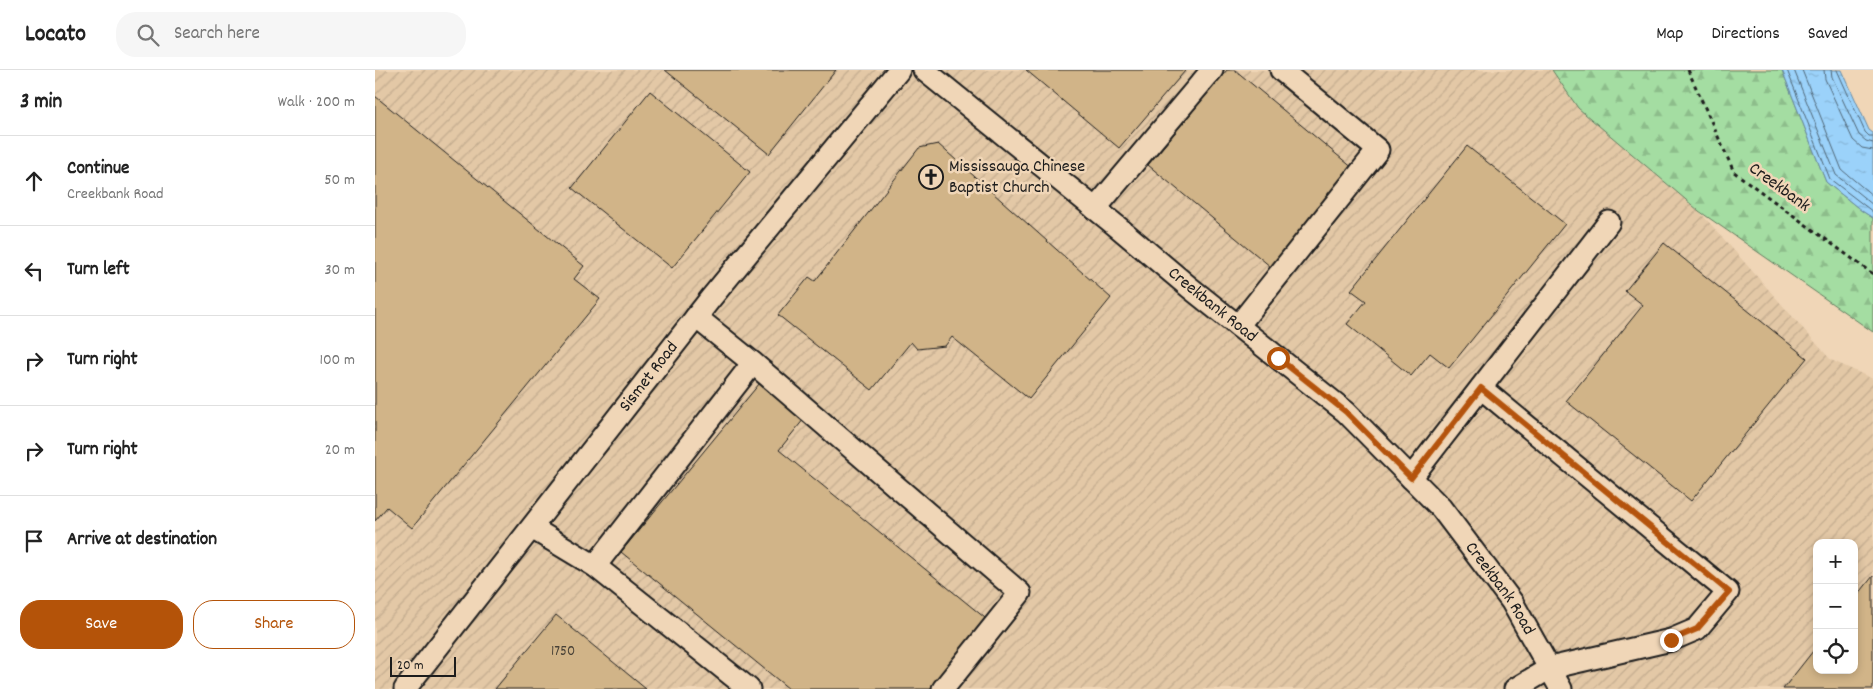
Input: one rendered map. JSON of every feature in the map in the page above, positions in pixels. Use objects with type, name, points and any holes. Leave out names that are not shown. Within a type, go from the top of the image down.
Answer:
[{"type":"street","name":"Sismet Road","points":[[405,689],[696,318],[899,70]]},
{"type":"street","name":"Creekbank Road","points":[[924,70],[1346,412],[1441,508],[1511,602],[1561,689]]},
{"type":"street","points":[[1095,209],[1212,70]]},
{"type":"street","points":[[1238,326],[1378,150],[1281,70]]},
{"type":"street","points":[[1411,478],[1609,222]]},
{"type":"street","points":[[696,318],[753,363],[1020,593],[943,689]]},
{"type":"street","points":[[595,566],[753,363]]},
{"type":"street","points":[[1481,388],[1729,592],[1697,629],[1671,640],[1550,668],[1515,689]]},
{"type":"street","points":[[531,528],[595,566],[749,689]]},
{"type":"path","name":"Creekbank","points":[[1688,70],[1734,172],[1873,274]]},
{"type":"shaded area","points":[[375,70],[1552,70],[1579,108],[1699,211],[1831,360],[1873,379],[1873,689],[375,689]]},
{"type":"green space","points":[[1552,70],[1782,70],[1826,182],[1873,218],[1873,332],[1699,211],[1578,108]]},
{"type":"water","points":[[1782,70],[1842,70],[1869,130],[1873,133],[1873,218],[1826,182]]},
{"type":"building","points":[[665,70],[836,70],[769,154]]},
{"type":"building","points":[[1026,70],[1184,70],[1185,71],[1119,148]]},
{"type":"building","points":[[1227,70],[1235,70],[1354,169],[1271,267],[1148,165]]},
{"type":"building","points":[[650,91],[750,172],[672,268],[572,188]]},
{"type":"building","points":[[375,96],[584,266],[574,279],[600,299],[412,528],[387,507],[375,521]]},
{"type":"building","points":[[938,144],[1111,298],[1029,399],[952,337],[945,346],[917,349],[911,342],[872,390],[778,315],[809,277],[815,281],[919,148]]},
{"type":"building","points":[[1467,146],[1565,224],[1449,368],[1430,353],[1411,376],[1347,324],[1366,301],[1351,290]]},
{"type":"building","points":[[1664,243],[1807,358],[1691,501],[1566,401],[1643,305],[1625,291]]},
{"type":"building","points":[[764,378],[808,414],[779,450],[990,622],[935,689],[789,689],[621,552]]},
{"type":"building","points":[[1873,576],[1873,689],[1783,689],[1813,651],[1813,674],[1858,674],[1858,595]]},
{"type":"building","points":[[556,615],[646,689],[495,689]]},
{"type":"place","name":"Mississauga Chinese Baptist Church","points":[[931,177]]},
{"type":"route","points":[[1278,358],[1346,412],[1411,478],[1481,388],[1729,592],[1697,629],[1671,640]]}]
